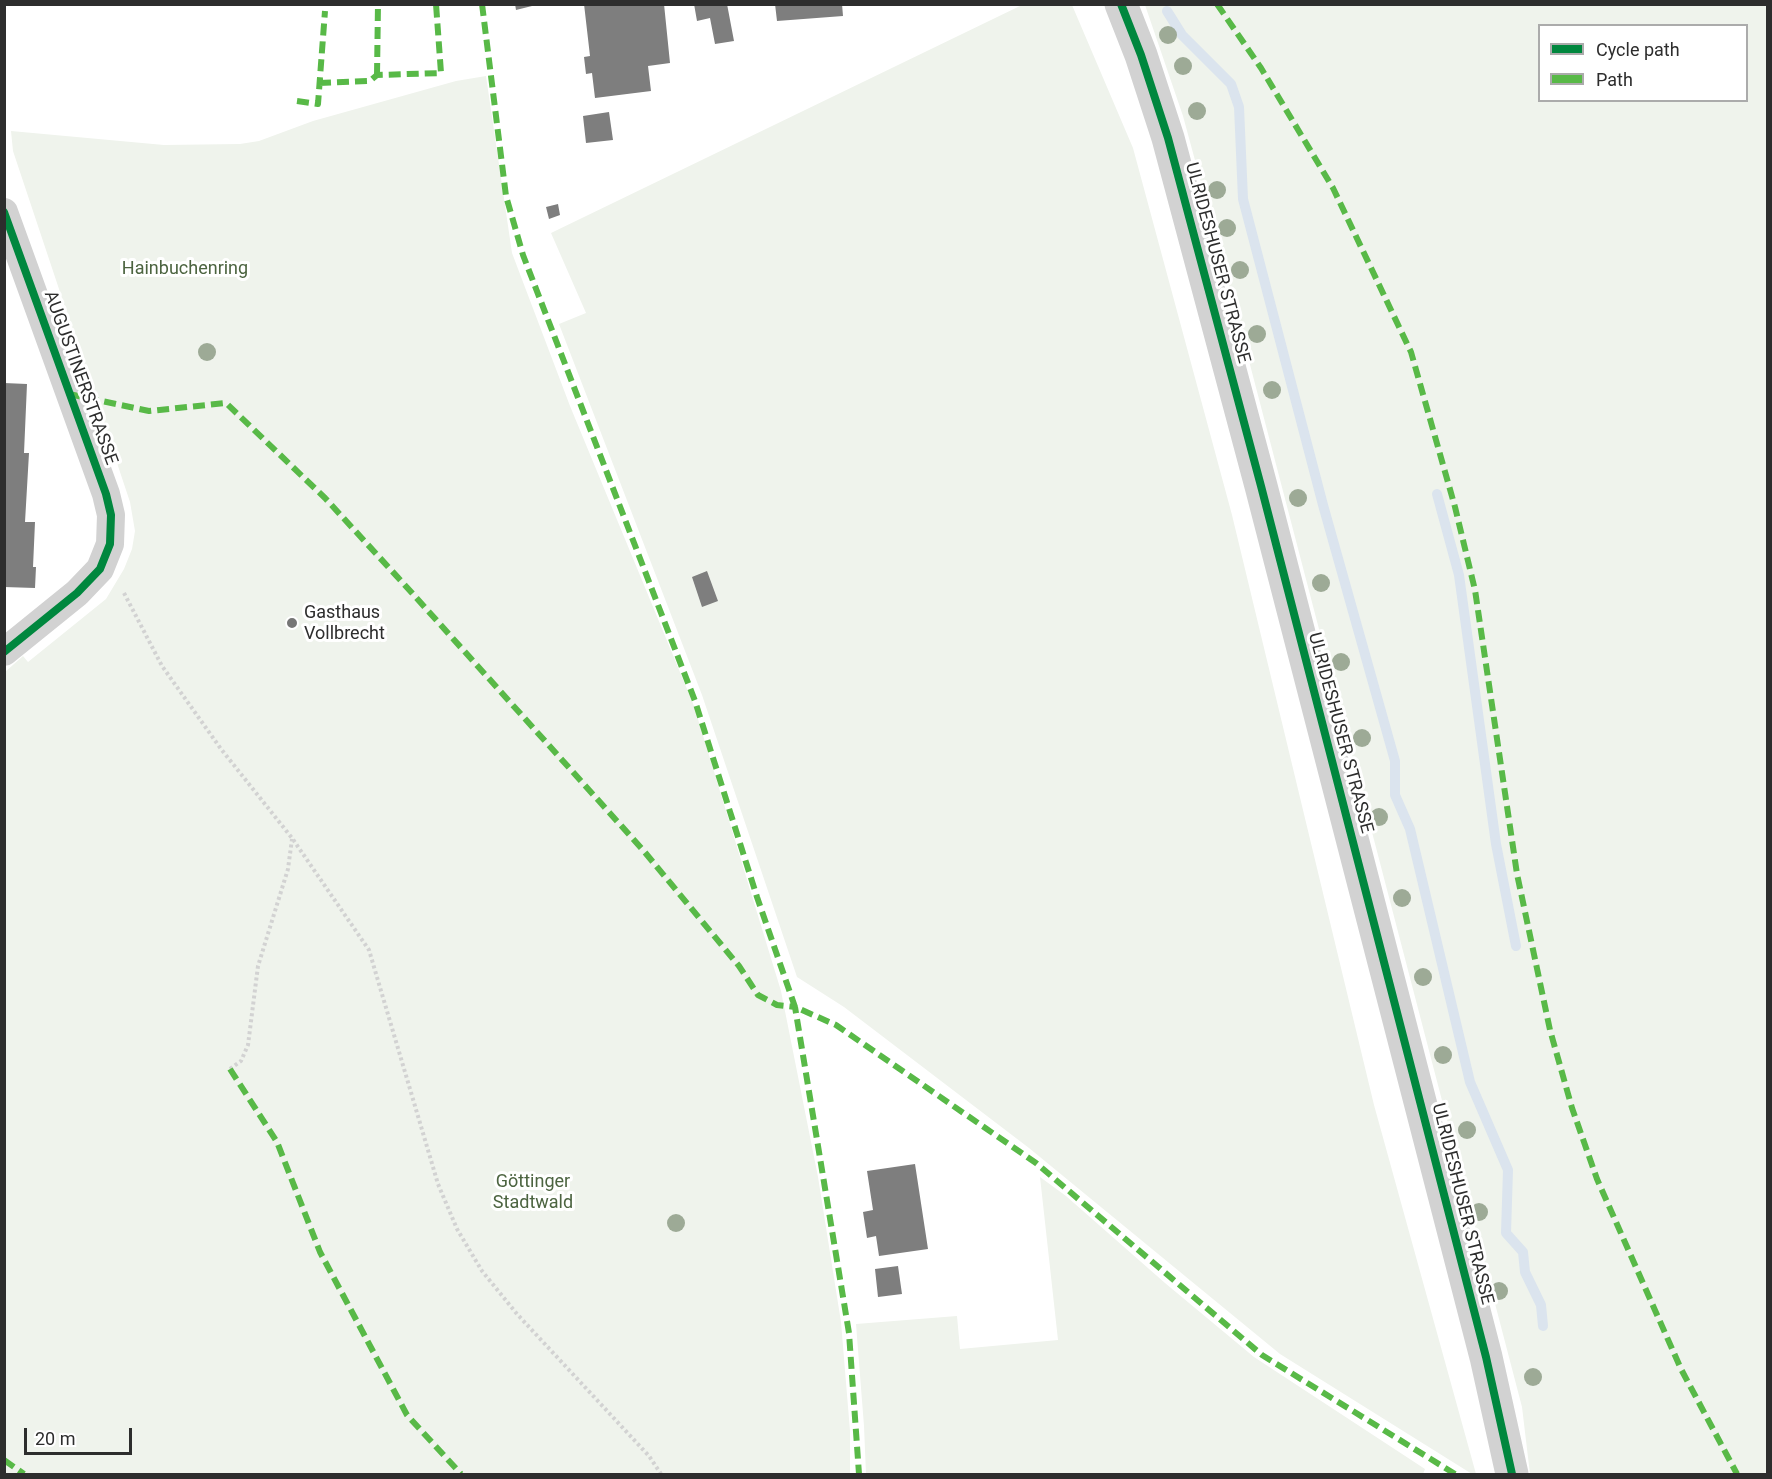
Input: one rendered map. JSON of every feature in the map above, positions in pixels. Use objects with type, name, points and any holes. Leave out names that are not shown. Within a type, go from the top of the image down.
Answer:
[{"type":"street","name":"ULRIDESHUSER STRASSE","points":[[1121,4],[1141,55],[1168,138],[1261,486],[1500,1411],[1512,1474]]},
{"type":"street","name":"AUGUSTINERSTRASSE","points":[[4,212],[106,494],[111,514],[111,532],[106,557]]},
{"type":"street","points":[[4,652],[77,593],[100,569],[106,557]]},
{"type":"path","points":[[106,557],[162,666],[221,749],[292,838],[369,950],[438,1184],[457,1228],[482,1271],[517,1314],[649,1456],[661,1474]]},
{"type":"path","points":[[230,1069],[241,1061],[248,1045],[258,966],[288,869],[292,838]]},
{"type":"green space","points":[[1022,5],[1072,5],[1133,148],[1232,515],[1374,1105],[1476,1474],[1472,1474],[1280,1354],[1029,1148],[844,1007],[797,977],[702,695],[559,324],[586,313],[551,233]]},
{"type":"green space","points":[[1145,5],[1767,5],[1767,1474],[1530,1474],[1522,1407],[1183,116]]},
{"type":"green space","name":"Göttinger Stadtwald","points":[[486,76],[512,253],[570,406],[694,706],[781,991],[818,1177],[841,1322],[850,1431],[850,1474],[5,1474],[5,672],[23,656],[28,662],[106,599],[124,569],[132,549],[135,531],[130,502],[13,151],[11,131],[164,145],[240,144],[259,141],[313,121],[456,81]]},
{"type":"green space","points":[[1040,1177],[1066,1196],[1254,1357],[1425,1469],[1423,1474],[866,1474],[856,1324],[957,1316],[960,1349],[1058,1340]]},
{"type":"building","points":[[515,4],[536,4],[536,5],[516,10]]},
{"type":"building","points":[[584,4],[664,4],[670,63],[648,66],[651,91],[595,98],[592,73],[586,74],[584,57],[590,56]]},
{"type":"building","points":[[694,4],[727,4],[734,41],[715,44],[710,18],[697,21]]},
{"type":"building","points":[[775,4],[842,4],[843,16],[777,21]]},
{"type":"building","points":[[609,112],[613,140],[586,143],[583,116]]},
{"type":"building","points":[[558,204],[560,215],[549,219],[546,207]]},
{"type":"building","points":[[4,383],[27,384],[24,453],[29,453],[25,522],[35,522],[33,567],[36,567],[35,588],[4,587]]},
{"type":"building","points":[[707,571],[718,601],[702,607],[692,577]]},
{"type":"building","points":[[915,1164],[928,1249],[879,1256],[876,1236],[867,1238],[863,1212],[873,1210],[867,1171]]},
{"type":"building","points":[[898,1266],[902,1294],[878,1297],[875,1269]]},
{"type":"waterway","points":[[1167,11],[1182,35],[1231,84],[1239,107],[1243,199],[1323,505],[1395,761],[1395,795],[1410,829],[1470,1082],[1508,1170],[1506,1233],[1523,1252],[1525,1272],[1541,1305],[1543,1326]]},
{"type":"waterway","points":[[1437,494],[1459,575],[1496,844],[1516,946]]},
{"type":"marked path","points":[[377,75],[378,4]]},
{"type":"marked path","points":[[319,83],[370,81],[377,75],[441,73],[436,4]]},
{"type":"marked path","points":[[482,4],[506,196],[523,255],[695,701],[757,897],[795,1007],[836,1025],[1036,1163],[1262,1355],[1455,1474]]},
{"type":"marked path","points":[[1217,4],[1261,68],[1333,188],[1411,352],[1455,507],[1475,590],[1517,874],[1550,1030],[1572,1108],[1597,1179],[1681,1369],[1737,1474]]},
{"type":"marked path","points":[[297,101],[318,104],[325,11]]},
{"type":"marked path","points":[[69,394],[149,411],[226,403],[325,498],[643,850],[739,966],[758,995],[777,1005],[795,1007],[849,1333],[859,1474]]},
{"type":"marked path","points":[[230,1069],[277,1142],[320,1252],[407,1415],[461,1474]]},
{"type":"marked path","points":[[4,1460],[24,1474]]},
{"type":"cycle path","points":[[1121,4],[1141,55],[1168,138],[1261,486],[1486,1357],[1512,1474]]},
{"type":"cycle path","points":[[4,212],[106,494],[111,515],[110,544],[100,569],[77,593],[4,652]]},
{"type":"place","name":"Gasthaus Vollbrecht","points":[[292,623]]},
{"type":"park label","name":"Hainbuchenring","points":[[185,269]]}]
